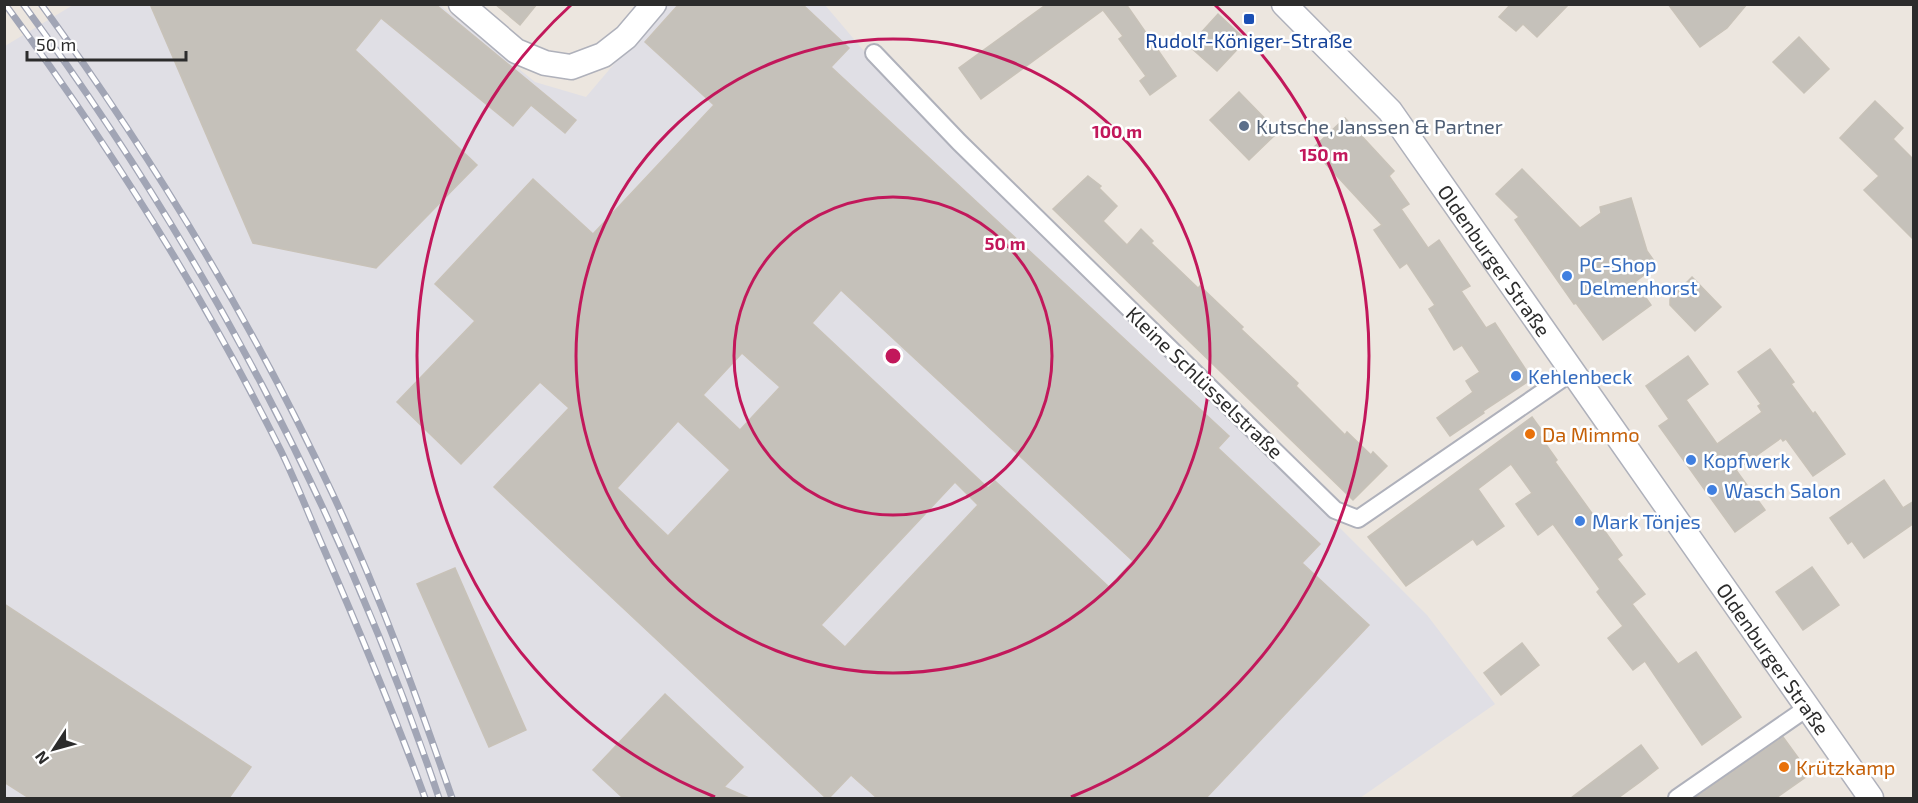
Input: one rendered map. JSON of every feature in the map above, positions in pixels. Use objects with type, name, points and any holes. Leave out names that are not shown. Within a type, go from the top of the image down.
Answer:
[{"type":"main road","points":[[461,4],[516,51],[545,63],[571,67],[603,55],[626,37],[654,4]]},
{"type":"main road","name":"Oldenburger Straße","points":[[1284,4],[1390,111],[1870,798]]},
{"type":"street","name":"Kleine Schlüsselstraße","points":[[874,53],[959,142],[1335,510],[1358,519],[1572,372]]},
{"type":"street","points":[[1677,798],[1807,708]]},
{"type":"shaded area","points":[[73,5],[440,5],[535,82],[586,97],[664,5],[825,5],[870,58],[1427,615],[1495,704],[1360,798],[5,798],[5,46]]},
{"type":"building","points":[[150,4],[435,4],[576,120],[565,133],[531,105],[513,126],[381,18],[355,50],[477,165],[376,268],[253,243]]},
{"type":"building","points":[[495,4],[537,4],[520,25]]},
{"type":"building","points":[[679,4],[802,4],[849,48],[831,67],[1229,436],[1218,448],[1320,544],[1302,563],[1369,625],[1206,798],[877,798],[851,775],[829,798],[826,798],[494,487],[569,408],[540,382],[461,464],[397,402],[475,321],[435,284],[533,179],[593,234],[714,105],[645,42]],"holes":[[[841,290],[1133,561],[1109,587],[995,481],[988,488],[812,323]],[[742,353],[780,387],[740,430],[703,395]],[[678,421],[730,470],[668,536],[617,488]],[[955,482],[978,505],[845,647],[821,625]]]},
{"type":"building","points":[[1047,4],[1126,4],[1176,76],[1150,95],[1140,81],[1146,76],[1119,39],[1123,36],[1103,10],[981,99],[959,68]]},
{"type":"building","points":[[1511,4],[1569,4],[1537,37],[1523,24],[1516,31],[1499,17]]},
{"type":"building","points":[[1668,4],[1747,4],[1727,28],[1700,47]]},
{"type":"building","points":[[1218,14],[1246,40],[1217,71],[1189,46]]},
{"type":"building","points":[[1799,37],[1829,69],[1804,93],[1773,62]]},
{"type":"building","name":"Kutsche, Janssen & Partner","points":[[1239,92],[1278,132],[1249,160],[1210,120]]},
{"type":"building","points":[[1875,101],[1903,128],[1893,139],[1914,160],[1914,240],[1864,190],[1879,176],[1840,138]]},
{"type":"building","points":[[1345,118],[1394,171],[1389,176],[1409,204],[1401,209],[1428,248],[1439,240],[1470,286],[1461,291],[1486,328],[1495,323],[1532,379],[1450,436],[1437,418],[1473,392],[1466,381],[1480,372],[1462,345],[1454,350],[1429,309],[1435,305],[1407,263],[1400,268],[1374,230],[1382,225],[1312,149]]},
{"type":"building","points":[[1522,169],[1580,228],[1601,213],[1600,207],[1631,198],[1647,251],[1657,265],[1635,282],[1651,305],[1603,340],[1576,303],[1574,304],[1515,220],[1519,217],[1496,194]]},
{"type":"building","points":[[1088,176],[1101,186],[1099,188],[1117,206],[1103,221],[1127,245],[1141,229],[1153,241],[1151,243],[1243,327],[1241,329],[1298,383],[1296,386],[1345,435],[1347,432],[1371,455],[1373,452],[1387,466],[1353,500],[1053,209]]},
{"type":"building","points":[[1692,277],[1721,307],[1695,331],[1670,305],[1670,299]]},
{"type":"building","points":[[1770,349],[1794,382],[1791,384],[1813,414],[1815,412],[1845,454],[1813,476],[1786,439],[1783,441],[1781,438],[1736,470],[1765,510],[1735,532],[1659,426],[1669,419],[1646,386],[1688,356],[1708,384],[1686,400],[1717,444],[1762,412],[1758,406],[1761,404],[1738,372]]},
{"type":"building","points":[[1532,417],[1540,428],[1540,436],[1557,460],[1555,462],[1622,555],[1617,559],[1645,594],[1632,604],[1678,664],[1696,652],[1741,717],[1702,745],[1645,661],[1633,670],[1608,638],[1623,626],[1597,592],[1600,589],[1553,524],[1538,535],[1516,504],[1532,493],[1511,464],[1478,489],[1504,526],[1477,545],[1473,539],[1406,586],[1368,537]]},
{"type":"building","points":[[1884,480],[1903,508],[1914,501],[1914,523],[1864,558],[1852,541],[1848,544],[1830,518]]},
{"type":"building","points":[[1812,567],[1839,605],[1803,630],[1776,592]]},
{"type":"building","points":[[455,568],[526,730],[489,747],[417,584]]},
{"type":"building","points":[[4,604],[251,767],[229,798],[29,798],[4,782]]},
{"type":"building","points":[[1522,643],[1539,665],[1501,695],[1484,673]]},
{"type":"building","points":[[665,694],[743,767],[724,787],[749,798],[623,798],[593,770]]},
{"type":"building","points":[[1783,737],[1810,774],[1776,798],[1695,798]]},
{"type":"building","points":[[1641,745],[1658,768],[1640,782],[1618,798],[1571,798]]},
{"type":"railway","points":[[5,4],[81,111],[153,222],[251,392],[302,499],[376,672],[425,798]]},
{"type":"railway","points":[[23,4],[88,96],[150,190],[208,287],[262,385],[313,486],[359,588],[401,693],[439,798]]},
{"type":"railway","points":[[41,4],[123,122],[162,183],[200,244],[271,370],[335,499],[367,572],[452,798]]},
{"type":"place","name":"Rudolf-Königer-Straße","points":[[1249,19]]},
{"type":"place","name":"Kutsche, Janssen & Partner","points":[[1244,126]]},
{"type":"place","name":"PC-Shop Delmenhorst","points":[[1567,276]]},
{"type":"place","name":"Kehlenbeck","points":[[1516,376]]},
{"type":"place","name":"Da Mimmo","points":[[1530,434]]},
{"type":"place","name":"Kopfwerk","points":[[1691,460]]},
{"type":"place","name":"Wasch Salon","points":[[1712,490]]},
{"type":"place","name":"Mark Tönjes","points":[[1580,521]]},
{"type":"place","name":"Krützkamp","points":[[1784,767]]}]
